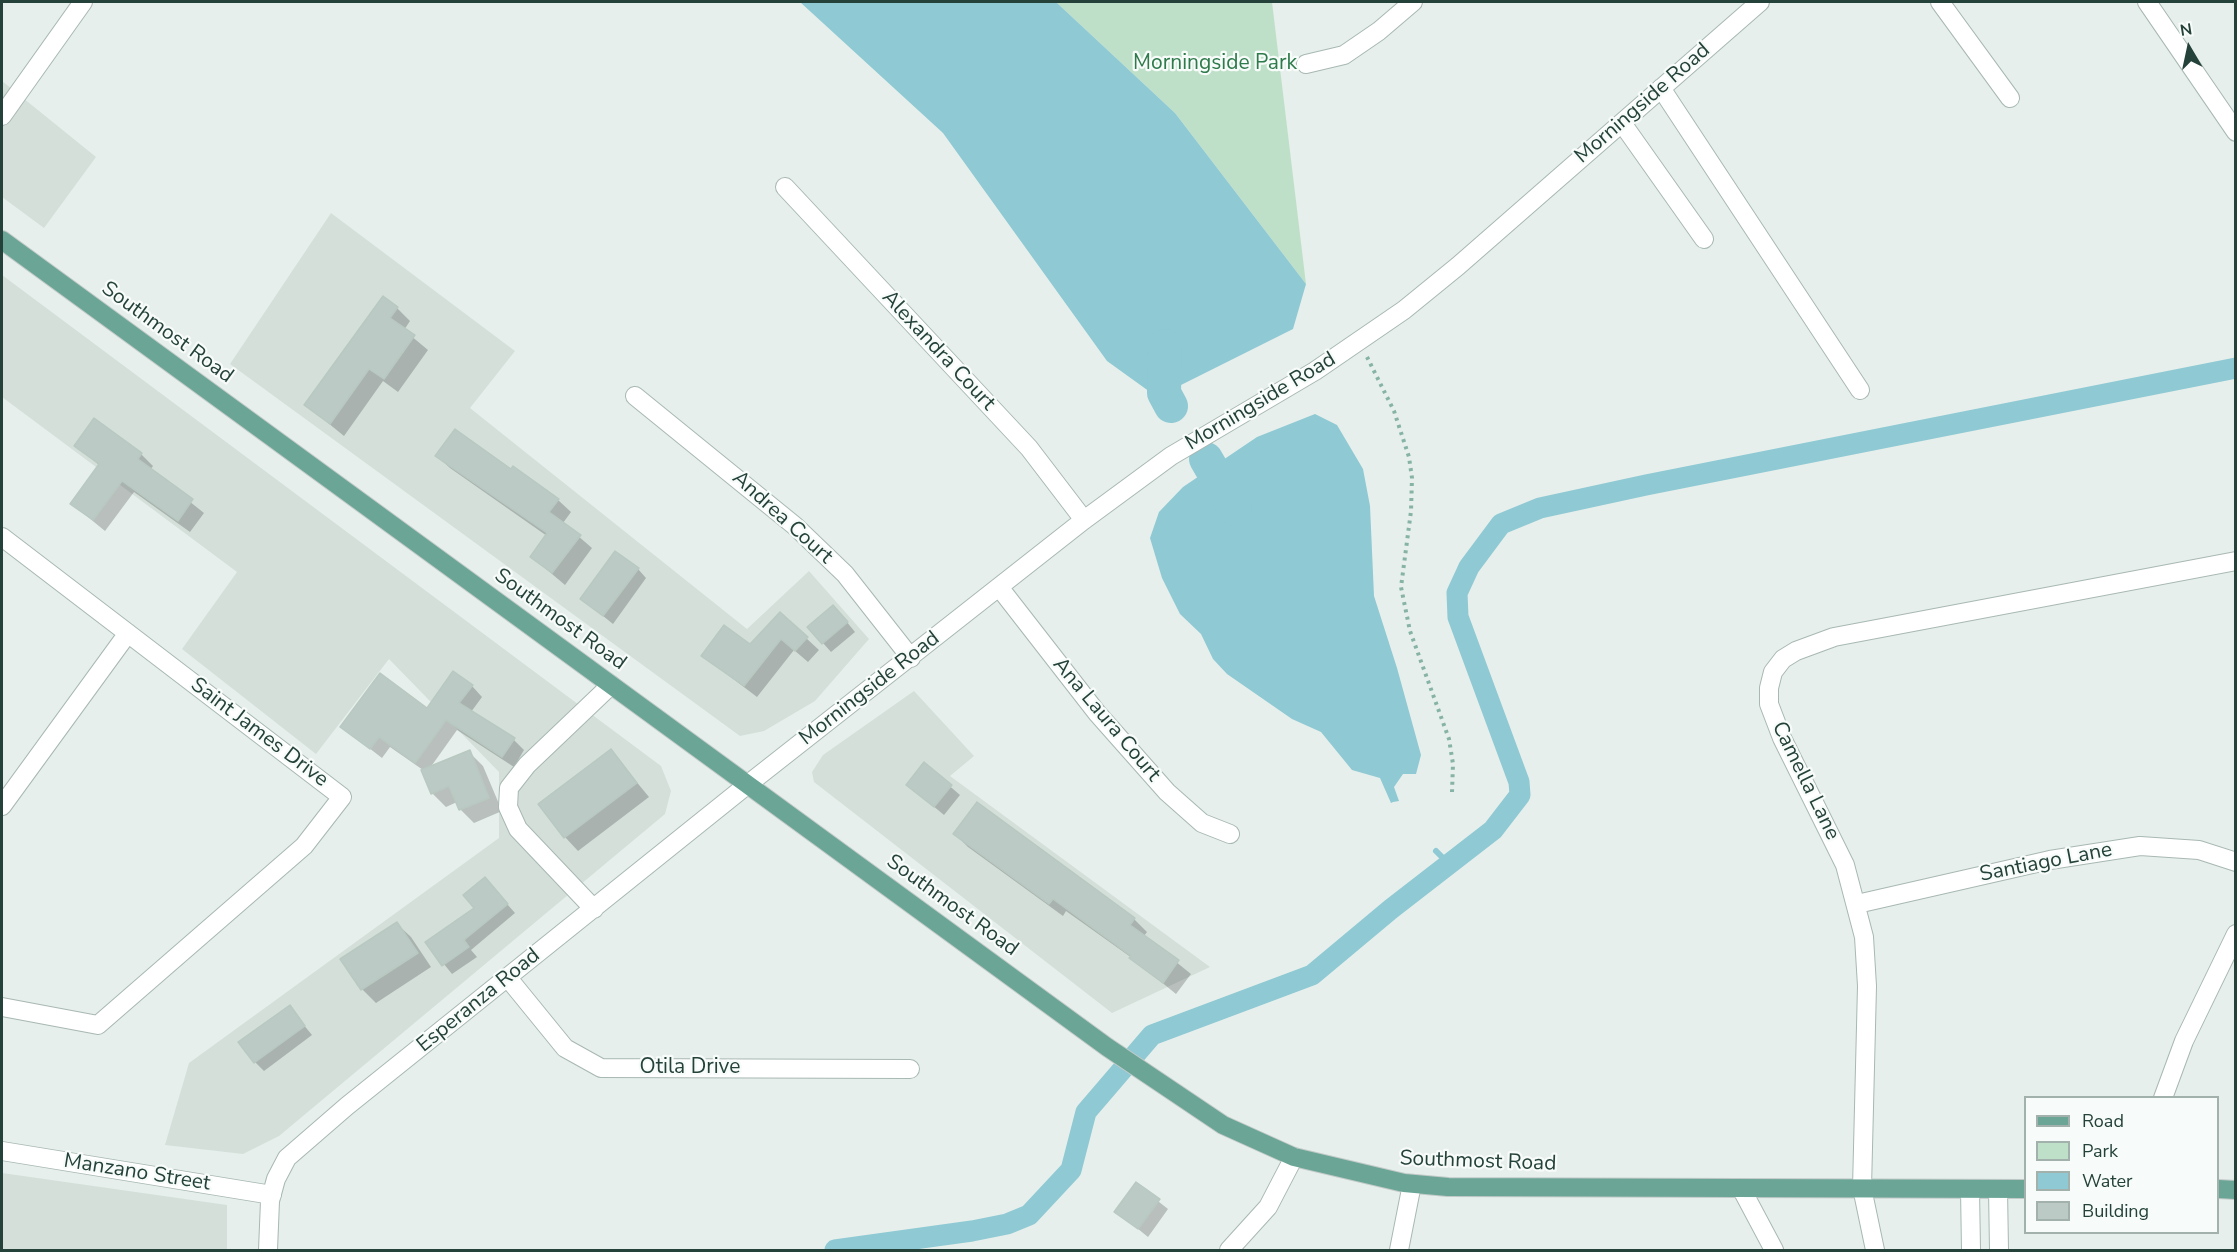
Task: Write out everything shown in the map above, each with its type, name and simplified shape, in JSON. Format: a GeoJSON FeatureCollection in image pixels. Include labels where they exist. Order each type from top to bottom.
{"type":"FeatureCollection","features":[{"type":"Feature","properties":{"kind":"main road","name":"Southmost Road"},"geometry":{"type":"LineString","coordinates":[[2,240],[1107,1047],[1223,1125],[1294,1156],[1357,1174],[1412,1184],[1492,1188],[2024,1189]]}},
{"type":"Feature","properties":{"kind":"main road"},"geometry":{"type":"LineString","coordinates":[[2219,1189],[2235,1190]]}},
{"type":"Feature","properties":{"kind":"street"},"geometry":{"type":"LineString","coordinates":[[2,116],[83,2]]}},
{"type":"Feature","properties":{"kind":"street"},"geometry":{"type":"LineString","coordinates":[[1306,64],[1344,55],[1379,31],[1413,2]]}},
{"type":"Feature","properties":{"kind":"street","name":"Morningside Road"},"geometry":{"type":"LineString","coordinates":[[747,785],[1084,520],[1171,456],[1315,371],[1359,342],[1458,266],[1760,2]]}},
{"type":"Feature","properties":{"kind":"street"},"geometry":{"type":"LineString","coordinates":[[1940,2],[2010,98]]}},
{"type":"Feature","properties":{"kind":"street"},"geometry":{"type":"LineString","coordinates":[[2147,2],[2235,132]]}},
{"type":"Feature","properties":{"kind":"street"},"geometry":{"type":"LineString","coordinates":[[1661,88],[1860,390]]}},
{"type":"Feature","properties":{"kind":"street"},"geometry":{"type":"LineString","coordinates":[[1622,123],[1704,239]]}},
{"type":"Feature","properties":{"kind":"street","name":"Alexandra Court"},"geometry":{"type":"LineString","coordinates":[[785,187],[1029,448],[1084,520]]}},
{"type":"Feature","properties":{"kind":"street","name":"Andrea Court"},"geometry":{"type":"LineString","coordinates":[[635,396],[737,477],[803,534],[845,574],[911,658]]}},
{"type":"Feature","properties":{"kind":"street","name":"Saint James Drive"},"geometry":{"type":"LineString","coordinates":[[2,537],[342,797],[304,846],[98,1025],[2,1008]]}},
{"type":"Feature","properties":{"kind":"street","name":"Camella Lane"},"geometry":{"type":"LineString","coordinates":[[1875,1251],[1862,1188],[1868,986],[1864,937],[1845,865],[1782,738],[1769,704],[1769,688],[1773,672],[1783,659],[1796,651],[1834,638],[2235,561]]}},
{"type":"Feature","properties":{"kind":"street","name":"Ana Laura Court"},"geometry":{"type":"LineString","coordinates":[[999,587],[1097,713],[1167,792],[1202,823],[1230,834]]}},
{"type":"Feature","properties":{"kind":"street"},"geometry":{"type":"LineString","coordinates":[[2,806],[128,633]]}},
{"type":"Feature","properties":{"kind":"street"},"geometry":{"type":"LineString","coordinates":[[594,909],[518,829],[508,807],[510,789],[527,765],[611,685]]}},
{"type":"Feature","properties":{"kind":"street","name":"Esperanza Road"},"geometry":{"type":"LineString","coordinates":[[268,1251],[272,1196],[276,1179],[287,1158],[747,785]]}},
{"type":"Feature","properties":{"kind":"street","name":"Santiago Lane"},"geometry":{"type":"LineString","coordinates":[[1857,904],[2050,860],[2140,846],[2199,850],[2235,861]]}},
{"type":"Feature","properties":{"kind":"street"},"geometry":{"type":"LineString","coordinates":[[2164,1096],[2184,1041],[2235,934]]}},
{"type":"Feature","properties":{"kind":"street","name":"Otila Drive"},"geometry":{"type":"LineString","coordinates":[[508,978],[565,1048],[601,1068],[910,1069]]}},
{"type":"Feature","properties":{"kind":"street","name":"Manzano Street"},"geometry":{"type":"LineString","coordinates":[[2,1151],[272,1196]]}},
{"type":"Feature","properties":{"kind":"street"},"geometry":{"type":"LineString","coordinates":[[1229,1251],[1268,1207],[1294,1156]]}},
{"type":"Feature","properties":{"kind":"street"},"geometry":{"type":"LineString","coordinates":[[1399,1251],[1412,1184]]}},
{"type":"Feature","properties":{"kind":"street"},"geometry":{"type":"LineString","coordinates":[[1741,1188],[1774,1251]]}},
{"type":"Feature","properties":{"kind":"street"},"geometry":{"type":"LineString","coordinates":[[1970,1189],[1971,1251]]}},
{"type":"Feature","properties":{"kind":"street"},"geometry":{"type":"LineString","coordinates":[[1998,1189],[1999,1251]]}},
{"type":"Feature","properties":{"kind":"path"},"geometry":{"type":"LineString","coordinates":[[1359,342],[1394,411],[1409,457],[1412,478],[1411,511],[1401,587],[1410,631],[1449,740],[1453,764],[1452,792]]}},
{"type":"Feature","properties":{"kind":"shaded area"},"geometry":{"type":"Polygon","coordinates":[[[2,81],[96,157],[44,228],[2,197],[2,81]]]}},
{"type":"Feature","properties":{"kind":"shaded area"},"geometry":{"type":"Polygon","coordinates":[[[331,213],[515,351],[470,408],[747,629],[809,571],[869,639],[815,701],[764,731],[740,736],[230,364],[331,213]]]}},
{"type":"Feature","properties":{"kind":"shaded area"},"geometry":{"type":"Polygon","coordinates":[[[2,275],[661,766],[671,791],[665,814],[279,1136],[243,1154],[165,1145],[189,1063],[499,838],[499,772],[389,659],[316,754],[182,649],[237,572],[2,397],[2,275]]]}},
{"type":"Feature","properties":{"kind":"shaded area"},"geometry":{"type":"Polygon","coordinates":[[[914,691],[974,756],[950,776],[1210,967],[1112,1013],[814,782],[812,772],[823,755],[914,691]]]}},
{"type":"Feature","properties":{"kind":"shaded area"},"geometry":{"type":"Polygon","coordinates":[[[2,1173],[227,1205],[227,1250],[2,1250],[2,1173]]]}},
{"type":"Feature","properties":{"kind":"green space","name":"Morningside Park"},"geometry":{"type":"Polygon","coordinates":[[[1056,2],[1272,2],[1306,284],[1175,113],[1056,2]]]}},
{"type":"Feature","properties":{"kind":"water"},"geometry":{"type":"Polygon","coordinates":[[[800,2],[1056,2],[1175,113],[1306,284],[1293,329],[1157,397],[1107,361],[943,133],[800,2]]]}},
{"type":"Feature","properties":{"kind":"water"},"geometry":{"type":"Polygon","coordinates":[[[1315,414],[1337,425],[1363,469],[1370,506],[1374,596],[1421,755],[1416,774],[1403,774],[1394,787],[1399,801],[1391,803],[1380,778],[1352,770],[1321,732],[1292,719],[1227,674],[1213,659],[1201,634],[1180,614],[1162,578],[1150,538],[1159,512],[1183,487],[1257,437],[1315,414]]]}},
{"type":"Feature","properties":{"kind":"building"},"geometry":{"type":"Polygon","coordinates":[[[383,296],[398,307],[390,318],[415,335],[384,379],[369,369],[330,424],[304,405],[383,296]]]}},
{"type":"Feature","properties":{"kind":"building"},"geometry":{"type":"Polygon","coordinates":[[[94,418],[142,453],[138,459],[193,499],[178,521],[122,481],[93,520],[70,504],[99,464],[74,446],[94,418]]]}},
{"type":"Feature","properties":{"kind":"building"},"geometry":{"type":"Polygon","coordinates":[[[455,429],[511,469],[513,466],[559,499],[549,512],[581,535],[552,573],[530,557],[547,533],[435,456],[455,429]]]}},
{"type":"Feature","properties":{"kind":"building"},"geometry":{"type":"Polygon","coordinates":[[[615,551],[639,568],[603,616],[580,599],[615,551]]]}},
{"type":"Feature","properties":{"kind":"building"},"geometry":{"type":"Polygon","coordinates":[[[833,605],[848,622],[822,644],[807,627],[833,605]]]}},
{"type":"Feature","properties":{"kind":"building"},"geometry":{"type":"Polygon","coordinates":[[[780,612],[808,637],[795,651],[781,639],[744,686],[701,656],[724,625],[750,644],[780,612]]]}},
{"type":"Feature","properties":{"kind":"building"},"geometry":{"type":"Polygon","coordinates":[[[453,671],[473,685],[459,703],[515,738],[502,757],[446,720],[415,763],[379,737],[370,749],[340,727],[380,673],[427,708],[453,671]]]}},
{"type":"Feature","properties":{"kind":"building"},"geometry":{"type":"Polygon","coordinates":[[[611,749],[637,783],[564,838],[538,804],[611,749]]]}},
{"type":"Feature","properties":{"kind":"building"},"geometry":{"type":"Polygon","coordinates":[[[470,750],[489,798],[459,810],[449,786],[431,794],[421,770],[470,750]]]}},
{"type":"Feature","properties":{"kind":"building"},"geometry":{"type":"Polygon","coordinates":[[[924,762],[952,785],[934,807],[906,785],[924,762]]]}},
{"type":"Feature","properties":{"kind":"building"},"geometry":{"type":"Polygon","coordinates":[[[977,802],[1135,918],[1130,925],[1179,960],[1163,983],[1129,958],[1131,956],[1053,899],[1049,904],[953,834],[977,802]]]}},
{"type":"Feature","properties":{"kind":"building"},"geometry":{"type":"Polygon","coordinates":[[[485,877],[508,904],[464,940],[469,947],[442,966],[425,942],[474,908],[463,895],[485,877]]]}},
{"type":"Feature","properties":{"kind":"building"},"geometry":{"type":"Polygon","coordinates":[[[397,922],[418,953],[361,990],[340,959],[397,922]]]}},
{"type":"Feature","properties":{"kind":"building"},"geometry":{"type":"Polygon","coordinates":[[[290,1005],[305,1026],[254,1063],[238,1042],[290,1005]]]}},
{"type":"Feature","properties":{"kind":"building"},"geometry":{"type":"Polygon","coordinates":[[[1136,1182],[1160,1199],[1138,1229],[1114,1212],[1136,1182]]]}},
{"type":"Feature","properties":{"kind":"waterway"},"geometry":{"type":"LineString","coordinates":[[1165,346],[1164,393],[1171,406]]}},
{"type":"Feature","properties":{"kind":"waterway"},"geometry":{"type":"LineString","coordinates":[[835,1250],[972,1231],[1007,1224],[1029,1215],[1071,1170],[1086,1112],[1152,1035],[1312,975],[1391,909],[1493,830],[1520,795],[1519,782],[1458,617],[1457,593],[1469,567],[1501,524],[1540,508],[1646,485],[2236,368]]}},
{"type":"Feature","properties":{"kind":"waterway"},"geometry":{"type":"LineString","coordinates":[[1206,459],[1235,509]]}},
{"type":"Feature","properties":{"kind":"waterway"},"geometry":{"type":"LineString","coordinates":[[1436,851],[1449,864]]}}]}
